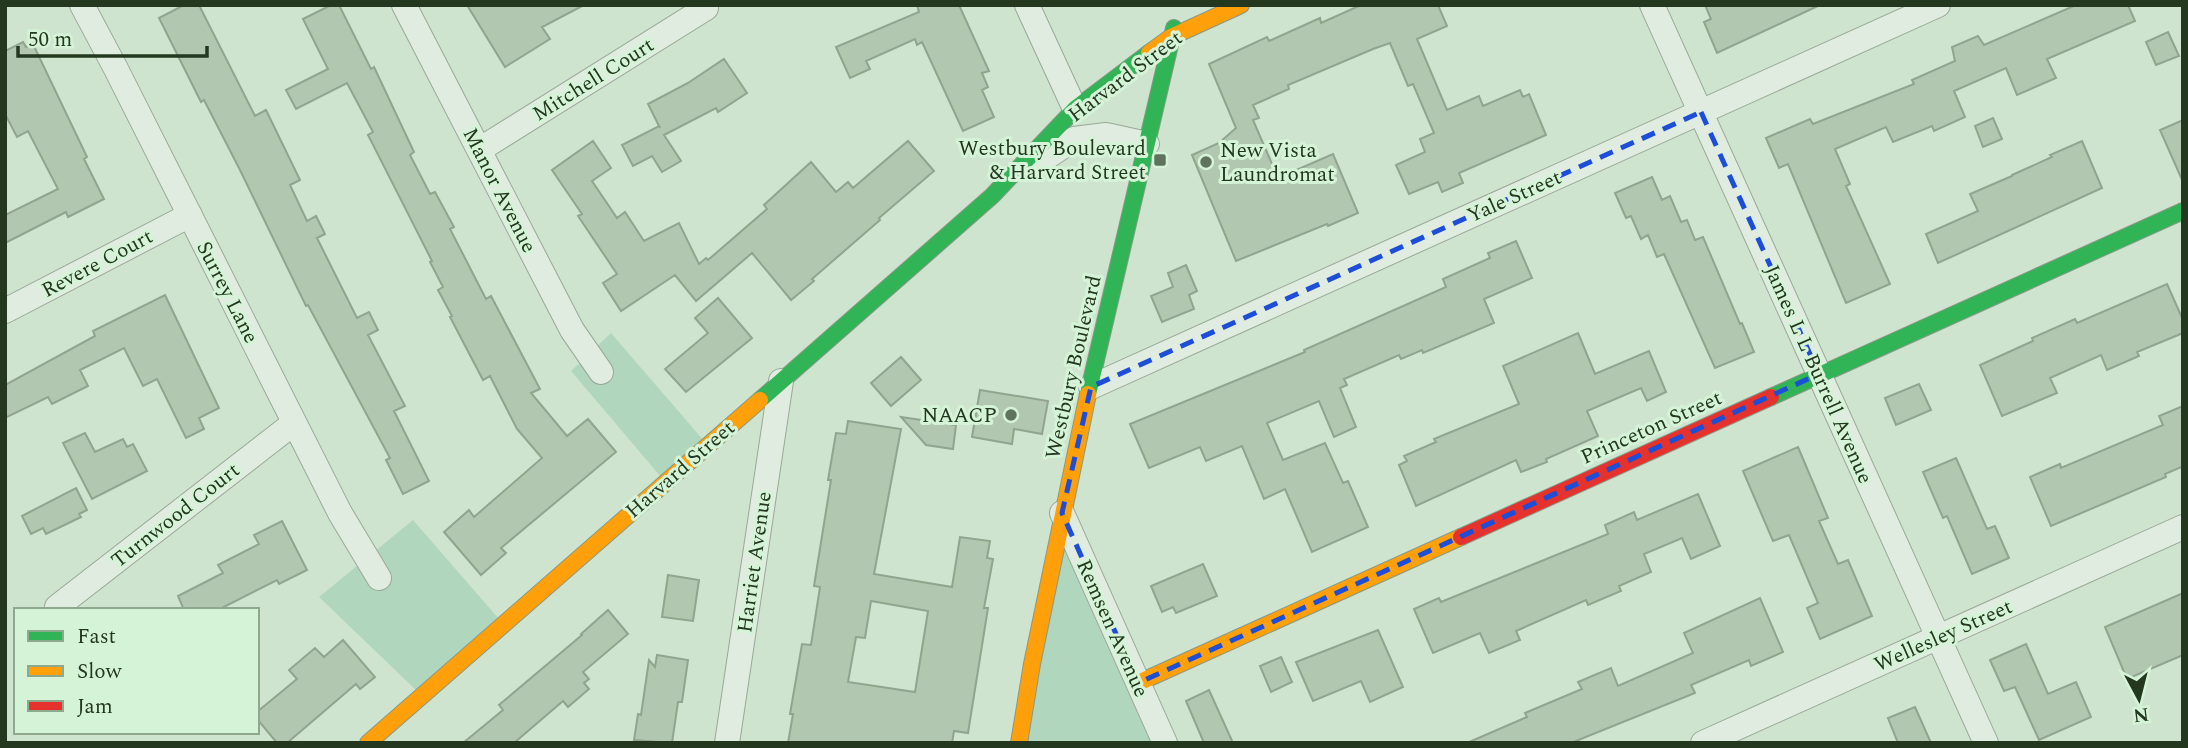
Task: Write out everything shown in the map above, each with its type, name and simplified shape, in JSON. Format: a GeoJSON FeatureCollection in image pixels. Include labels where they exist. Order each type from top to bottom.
{"type":"FeatureCollection","features":[{"type":"Feature","properties":{"kind":"street","name":"Surrey Lane"},"geometry":{"type":"LineString","coordinates":[[82,5],[116,67],[340,513],[379,578]]}},
{"type":"Feature","properties":{"kind":"street","name":"Manor Avenue"},"geometry":{"type":"LineString","coordinates":[[404,5],[572,330],[601,372]]}},
{"type":"Feature","properties":{"kind":"street"},"geometry":{"type":"LineString","coordinates":[[1027,5],[1075,109]]}},
{"type":"Feature","properties":{"kind":"street","name":"Harvard Street"},"geometry":{"type":"LineString","coordinates":[[368,743],[992,196],[1075,109],[1171,37],[1241,5]]}},
{"type":"Feature","properties":{"kind":"street","name":"James L L Burrell Avenue"},"geometry":{"type":"LineString","coordinates":[[1653,5],[1986,743]]}},
{"type":"Feature","properties":{"kind":"street","name":"Yale Street"},"geometry":{"type":"LineString","coordinates":[[1091,387],[1938,5]]}},
{"type":"Feature","properties":{"kind":"street","name":"Mitchell Court"},"geometry":{"type":"LineString","coordinates":[[479,150],[706,8]]}},
{"type":"Feature","properties":{"kind":"street","name":"Westbury Boulevard"},"geometry":{"type":"LineString","coordinates":[[1019,743],[1062,513],[1171,37],[1179,16]]}},
{"type":"Feature","properties":{"kind":"street","name":"Harvard Street"},"geometry":{"type":"LineString","coordinates":[[992,196],[1074,139],[1106,135],[1147,144]]}},
{"type":"Feature","properties":{"kind":"street","name":"Princeton Street"},"geometry":{"type":"LineString","coordinates":[[1138,683],[2183,211]]}},
{"type":"Feature","properties":{"kind":"street","name":"Revere Court"},"geometry":{"type":"LineString","coordinates":[[5,311],[190,215]]}},
{"type":"Feature","properties":{"kind":"street","name":"Harriet Avenue"},"geometry":{"type":"LineString","coordinates":[[727,743],[781,381]]}},
{"type":"Feature","properties":{"kind":"street","name":"Turnwood Court"},"geometry":{"type":"LineString","coordinates":[[57,607],[294,423]]}},
{"type":"Feature","properties":{"kind":"street","name":"Remsen Avenue"},"geometry":{"type":"LineString","coordinates":[[1062,513],[1165,743]]}},
{"type":"Feature","properties":{"kind":"street","name":"Wellesley Street"},"geometry":{"type":"LineString","coordinates":[[1703,743],[2183,527]]}},
{"type":"Feature","properties":{"kind":"highlighted area"},"geometry":{"type":"Polygon","coordinates":[[[1701,112],[1819,374],[1138,683],[1062,513],[1091,387],[1701,112]]]}},
{"type":"Feature","properties":{"kind":"green space"},"geometry":{"type":"Polygon","coordinates":[[[611,333],[705,442],[661,477],[571,371],[611,333]]]}},
{"type":"Feature","properties":{"kind":"green space"},"geometry":{"type":"Polygon","coordinates":[[[1062,513],[1165,743],[1019,743],[1062,513]]]}},
{"type":"Feature","properties":{"kind":"green space"},"geometry":{"type":"Polygon","coordinates":[[[413,520],[499,619],[417,691],[319,597],[413,520]]]}},
{"type":"Feature","properties":{"kind":"building"},"geometry":{"type":"Polygon","coordinates":[[[184,5],[199,5],[255,116],[266,110],[300,180],[290,185],[307,221],[316,216],[325,234],[317,238],[357,318],[369,312],[378,330],[368,335],[405,406],[394,411],[429,481],[403,494],[386,460],[390,458],[308,305],[306,306],[240,170],[204,100],[201,102],[159,18],[184,5]]]}},
{"type":"Feature","properties":{"kind":"building"},"geometry":{"type":"Polygon","coordinates":[[[331,5],[339,5],[371,69],[374,67],[414,152],[410,155],[430,194],[435,192],[454,227],[450,229],[486,299],[491,296],[540,389],[531,393],[567,436],[588,419],[616,452],[501,548],[506,553],[481,575],[444,532],[469,510],[474,517],[542,458],[517,429],[490,376],[483,380],[450,317],[452,316],[438,290],[443,287],[430,262],[432,261],[368,135],[373,132],[347,83],[296,109],[286,90],[328,69],[303,19],[331,5]]]}},
{"type":"Feature","properties":{"kind":"building"},"geometry":{"type":"Polygon","coordinates":[[[467,5],[584,5],[542,27],[550,39],[505,67],[467,5]]]}},
{"type":"Feature","properties":{"kind":"building"},"geometry":{"type":"Polygon","coordinates":[[[917,5],[959,5],[989,71],[982,73],[988,87],[982,90],[994,117],[963,131],[922,42],[917,45],[915,39],[866,61],[870,69],[850,78],[836,47],[919,12],[917,5]]]}},
{"type":"Feature","properties":{"kind":"building"},"geometry":{"type":"Polygon","coordinates":[[[1361,5],[1438,5],[1447,26],[1417,39],[1447,110],[1479,96],[1483,106],[1520,90],[1523,97],[1529,94],[1546,135],[1459,173],[1463,183],[1442,192],[1438,182],[1409,194],[1396,165],[1425,152],[1420,139],[1434,133],[1413,84],[1408,86],[1390,43],[1373,49],[1288,85],[1289,89],[1253,105],[1259,118],[1253,120],[1278,178],[1333,154],[1358,213],[1236,261],[1192,155],[1219,143],[1236,128],[1209,64],[1267,37],[1269,41],[1320,18],[1321,23],[1361,5]]]}},
{"type":"Feature","properties":{"kind":"building"},"geometry":{"type":"Polygon","coordinates":[[[1705,5],[1820,5],[1717,53],[1704,22],[1711,19],[1705,5]]]}},
{"type":"Feature","properties":{"kind":"building"},"geometry":{"type":"Polygon","coordinates":[[[2076,5],[2128,5],[2135,21],[2047,59],[2056,78],[2017,95],[2006,68],[1954,91],[1965,117],[1934,131],[1932,126],[1893,142],[1886,127],[1835,149],[1850,184],[1846,186],[1890,284],[1846,303],[1788,164],[1779,168],[1766,138],[1810,119],[1813,124],[1914,84],[1912,80],[1955,61],[1952,47],[1978,36],[1984,45],[2076,5]]]}},
{"type":"Feature","properties":{"kind":"building"},"geometry":{"type":"Polygon","coordinates":[[[2168,32],[2179,56],[2156,65],[2146,42],[2168,32]]]}},
{"type":"Feature","properties":{"kind":"building"},"geometry":{"type":"Polygon","coordinates":[[[23,42],[26,47],[33,44],[104,199],[68,217],[66,212],[5,243],[5,215],[58,189],[28,131],[17,137],[5,114],[5,51],[23,42]]]}},
{"type":"Feature","properties":{"kind":"building"},"geometry":{"type":"Polygon","coordinates":[[[724,59],[747,93],[718,112],[716,108],[664,135],[681,161],[662,172],[652,156],[633,166],[622,145],[659,126],[648,104],[688,83],[724,59]]]}},
{"type":"Feature","properties":{"kind":"building"},"geometry":{"type":"Polygon","coordinates":[[[1993,118],[2002,139],[1983,147],[1975,126],[1993,118]]]}},
{"type":"Feature","properties":{"kind":"building"},"geometry":{"type":"Polygon","coordinates":[[[2183,120],[2183,182],[2160,130],[2183,120]]]}},
{"type":"Feature","properties":{"kind":"building"},"geometry":{"type":"Polygon","coordinates":[[[593,141],[611,168],[592,181],[617,218],[625,212],[644,241],[679,223],[699,264],[706,258],[708,260],[767,209],[764,205],[811,162],[836,192],[848,182],[853,188],[908,141],[934,171],[791,300],[752,253],[696,301],[675,275],[621,311],[603,283],[617,274],[578,216],[582,214],[552,170],[593,141]]]}},
{"type":"Feature","properties":{"kind":"building"},"geometry":{"type":"Polygon","coordinates":[[[2082,141],[2102,188],[1938,263],[1926,234],[1978,211],[1970,194],[2082,141]]]}},
{"type":"Feature","properties":{"kind":"building"},"geometry":{"type":"Polygon","coordinates":[[[1652,177],[1662,200],[1670,196],[1681,222],[1687,220],[1695,240],[1703,237],[1754,352],[1715,368],[1664,254],[1657,257],[1648,235],[1641,239],[1631,216],[1626,218],[1615,193],[1652,177]]]}},
{"type":"Feature","properties":{"kind":"building"},"geometry":{"type":"Polygon","coordinates":[[[1516,241],[1532,278],[1484,299],[1494,323],[1423,353],[1422,350],[1401,359],[1399,355],[1344,379],[1347,385],[1340,388],[1356,427],[1334,437],[1319,401],[1267,423],[1283,460],[1325,443],[1343,483],[1348,481],[1368,527],[1312,552],[1285,489],[1264,499],[1242,446],[1206,461],[1200,447],[1149,468],[1130,424],[1305,352],[1304,350],[1446,287],[1443,279],[1490,258],[1488,253],[1516,241]]]}},
{"type":"Feature","properties":{"kind":"building"},"geometry":{"type":"Polygon","coordinates":[[[1186,265],[1197,291],[1189,295],[1194,309],[1162,322],[1151,296],[1173,287],[1168,273],[1186,265]]]}},
{"type":"Feature","properties":{"kind":"building"},"geometry":{"type":"Polygon","coordinates":[[[2167,284],[2183,320],[2183,333],[2137,352],[2139,356],[2107,370],[2101,355],[2050,378],[2057,393],[2002,416],[1980,365],[2075,319],[2077,323],[2167,284]]]}},
{"type":"Feature","properties":{"kind":"building"},"geometry":{"type":"Polygon","coordinates":[[[165,295],[219,408],[199,418],[204,429],[186,438],[157,379],[143,386],[124,348],[80,370],[88,386],[52,404],[48,397],[5,418],[5,385],[95,336],[93,331],[165,295]]]}},
{"type":"Feature","properties":{"kind":"building"},"geometry":{"type":"Polygon","coordinates":[[[718,298],[752,338],[686,392],[665,369],[708,333],[695,318],[718,298]]]}},
{"type":"Feature","properties":{"kind":"building"},"geometry":{"type":"Polygon","coordinates":[[[1578,333],[1595,374],[1649,351],[1666,392],[1647,401],[1641,388],[1587,411],[1598,436],[1521,472],[1516,460],[1416,506],[1399,465],[1407,461],[1404,456],[1436,442],[1434,439],[1519,404],[1503,366],[1578,333]]]}},
{"type":"Feature","properties":{"kind":"building"},"geometry":{"type":"Polygon","coordinates":[[[901,357],[921,380],[891,406],[871,383],[901,357]]]}},
{"type":"Feature","properties":{"kind":"building"},"geometry":{"type":"Polygon","coordinates":[[[1919,384],[1931,410],[1896,425],[1885,398],[1919,384]]]}},
{"type":"Feature","properties":{"kind":"building","name":"NAACP"},"geometry":{"type":"Polygon","coordinates":[[[980,390],[1048,401],[1042,434],[1014,429],[1012,444],[972,437],[980,390]]]}},
{"type":"Feature","properties":{"kind":"building"},"geometry":{"type":"Polygon","coordinates":[[[2183,406],[2183,471],[2181,467],[2165,474],[2166,477],[2051,526],[2030,477],[2060,464],[2061,468],[2163,425],[2159,416],[2183,406]]]}},
{"type":"Feature","properties":{"kind":"building"},"geometry":{"type":"Polygon","coordinates":[[[901,417],[956,425],[953,449],[926,445],[901,417]]]}},
{"type":"Feature","properties":{"kind":"building"},"geometry":{"type":"Polygon","coordinates":[[[848,421],[901,429],[874,574],[952,587],[960,537],[990,541],[987,558],[993,559],[984,608],[988,608],[968,733],[954,731],[952,743],[788,743],[802,644],[811,645],[820,587],[814,586],[836,433],[846,434],[848,421]],[[871,601],[865,638],[856,637],[848,682],[915,692],[928,611],[871,601]]]}},
{"type":"Feature","properties":{"kind":"building"},"geometry":{"type":"Polygon","coordinates":[[[85,433],[95,452],[123,439],[127,447],[133,444],[147,471],[92,499],[63,443],[85,433]]]}},
{"type":"Feature","properties":{"kind":"building"},"geometry":{"type":"Polygon","coordinates":[[[1798,447],[1828,518],[1819,521],[1838,564],[1848,560],[1872,616],[1820,639],[1807,608],[1818,603],[1789,535],[1773,541],[1743,471],[1798,447]]]}},
{"type":"Feature","properties":{"kind":"building"},"geometry":{"type":"Polygon","coordinates":[[[1956,458],[1987,529],[1995,526],[2009,558],[1972,574],[1947,516],[1943,518],[1923,472],[1956,458]]]}},
{"type":"Feature","properties":{"kind":"building"},"geometry":{"type":"Polygon","coordinates":[[[76,488],[87,510],[79,514],[81,517],[46,534],[43,528],[31,534],[22,516],[76,488]]]}},
{"type":"Feature","properties":{"kind":"building"},"geometry":{"type":"Polygon","coordinates":[[[1698,494],[1720,546],[1691,559],[1682,538],[1644,554],[1651,572],[1619,586],[1621,591],[1588,605],[1586,600],[1516,631],[1520,640],[1489,653],[1480,633],[1433,653],[1414,609],[1439,598],[1441,602],[1608,534],[1605,525],[1634,512],[1637,520],[1698,494]]]}},
{"type":"Feature","properties":{"kind":"building"},"geometry":{"type":"Polygon","coordinates":[[[282,521],[307,570],[279,584],[277,580],[222,608],[183,608],[178,596],[223,573],[218,565],[259,544],[254,535],[282,521]]]}},
{"type":"Feature","properties":{"kind":"building"},"geometry":{"type":"Polygon","coordinates":[[[1203,564],[1217,596],[1176,613],[1173,607],[1162,612],[1151,586],[1203,564]]]}},
{"type":"Feature","properties":{"kind":"building"},"geometry":{"type":"Polygon","coordinates":[[[668,575],[699,580],[693,621],[662,617],[668,575]]]}},
{"type":"Feature","properties":{"kind":"building"},"geometry":{"type":"Polygon","coordinates":[[[2183,593],[2183,655],[2127,679],[2105,627],[2183,593]]]}},
{"type":"Feature","properties":{"kind":"building"},"geometry":{"type":"Polygon","coordinates":[[[1760,598],[1783,652],[1751,666],[1749,660],[1691,685],[1695,693],[1571,743],[1467,743],[1527,717],[1525,713],[1582,689],[1578,682],[1611,668],[1618,686],[1693,653],[1684,633],[1760,598]]]}},
{"type":"Feature","properties":{"kind":"building"},"geometry":{"type":"Polygon","coordinates":[[[608,610],[628,634],[583,672],[589,679],[584,683],[589,689],[568,707],[563,701],[514,743],[463,743],[503,710],[499,705],[608,610]]]}},
{"type":"Feature","properties":{"kind":"building"},"geometry":{"type":"Polygon","coordinates":[[[1378,630],[1403,687],[1370,702],[1361,681],[1313,701],[1296,662],[1378,630]]]}},
{"type":"Feature","properties":{"kind":"building"},"geometry":{"type":"Polygon","coordinates":[[[343,640],[375,677],[360,689],[356,684],[287,743],[277,743],[259,721],[259,710],[297,679],[289,670],[315,648],[324,657],[343,640]]]}},
{"type":"Feature","properties":{"kind":"building"},"geometry":{"type":"Polygon","coordinates":[[[2026,644],[2048,694],[2076,682],[2091,717],[2039,740],[2015,687],[2004,691],[1990,660],[2026,644]]]}},
{"type":"Feature","properties":{"kind":"building"},"geometry":{"type":"Polygon","coordinates":[[[657,655],[688,660],[672,743],[634,740],[638,714],[641,715],[649,660],[655,667],[657,655]]]}},
{"type":"Feature","properties":{"kind":"building"},"geometry":{"type":"Polygon","coordinates":[[[1281,657],[1292,682],[1271,692],[1260,666],[1281,657]]]}},
{"type":"Feature","properties":{"kind":"building"},"geometry":{"type":"Polygon","coordinates":[[[1209,690],[1233,743],[1204,743],[1186,701],[1209,690]]]}},
{"type":"Feature","properties":{"kind":"building"},"geometry":{"type":"Polygon","coordinates":[[[1915,707],[1931,743],[1898,743],[1888,718],[1915,707]]]}},
{"type":"Feature","properties":{"kind":"traffic: fast"},"geometry":{"type":"LineString","coordinates":[[1088,394],[1174,28]]}},
{"type":"Feature","properties":{"kind":"traffic: fast"},"geometry":{"type":"LineString","coordinates":[[760,400],[992,196],[1075,109],[1149,53]]}},
{"type":"Feature","properties":{"kind":"traffic: fast"},"geometry":{"type":"LineString","coordinates":[[1771,397],[2183,211]]}},
{"type":"Feature","properties":{"kind":"traffic: slow"},"geometry":{"type":"LineString","coordinates":[[1149,53],[1171,37],[1241,5]]}},
{"type":"Feature","properties":{"kind":"traffic: slow"},"geometry":{"type":"LineString","coordinates":[[1019,743],[1032,664],[1088,394]]}},
{"type":"Feature","properties":{"kind":"traffic: slow"},"geometry":{"type":"LineString","coordinates":[[368,743],[760,400]]}},
{"type":"Feature","properties":{"kind":"traffic: slow"},"geometry":{"type":"LineString","coordinates":[[1138,683],[1461,537]]}},
{"type":"Feature","properties":{"kind":"traffic: jam"},"geometry":{"type":"LineString","coordinates":[[1461,537],[1771,397]]}},
{"type":"Feature","properties":{"kind":"place","name":"Westbury Boulevard & Harvard Street"},"geometry":{"type":"Point","coordinates":[1160,160]}},
{"type":"Feature","properties":{"kind":"place","name":"New Vista Laundromat"},"geometry":{"type":"Point","coordinates":[1206,162]}},
{"type":"Feature","properties":{"kind":"place","name":"NAACP"},"geometry":{"type":"Point","coordinates":[1011,415]}}]}
